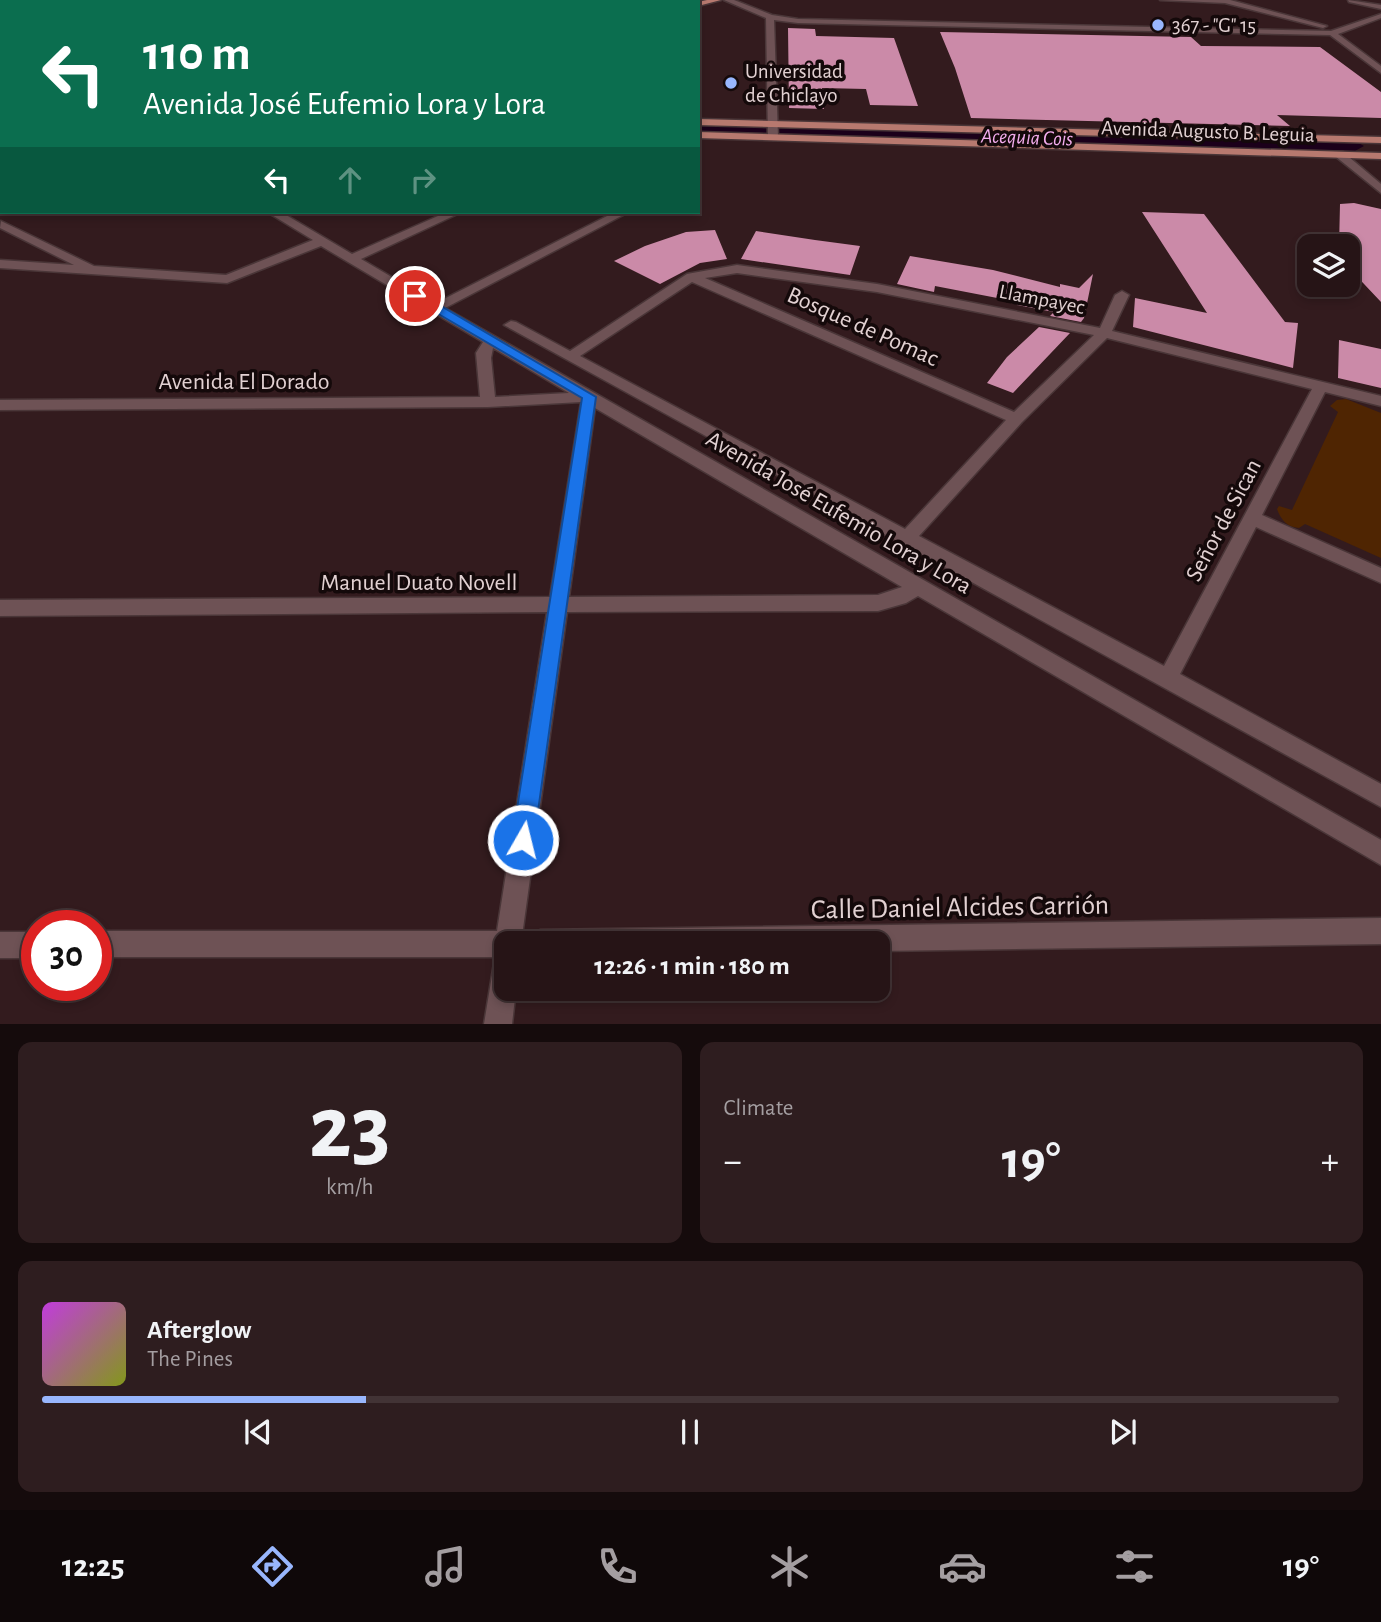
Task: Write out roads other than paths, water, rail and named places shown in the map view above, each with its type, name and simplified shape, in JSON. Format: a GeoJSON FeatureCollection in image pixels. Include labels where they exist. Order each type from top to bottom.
{"type":"FeatureCollection","features":[{"type":"Feature","properties":{"kind":"main road","name":"Avenida Augusto B. Leguia"},"geometry":{"type":"LineString","coordinates":[[700,122],[1381,140]]}},
{"type":"Feature","properties":{"kind":"main road","name":"Avenida Augusto B. Leguia"},"geometry":{"type":"LineString","coordinates":[[700,135],[1339,154],[1378,158]]}},
{"type":"Feature","properties":{"kind":"main road"},"geometry":{"type":"LineString","coordinates":[[1355,139],[1378,158]]}},
{"type":"Feature","properties":{"kind":"street"},"geometry":{"type":"LineString","coordinates":[[728,0],[770,18],[809,21],[1336,31],[1381,16]]}},
{"type":"Feature","properties":{"kind":"street"},"geometry":{"type":"LineString","coordinates":[[1164,0],[1224,1],[1336,31],[1381,70]]}},
{"type":"Feature","properties":{"kind":"street"},"geometry":{"type":"LineString","coordinates":[[1352,0],[1381,7]]}},
{"type":"Feature","properties":{"kind":"street"},"geometry":{"type":"LineString","coordinates":[[770,18],[773,137]]}},
{"type":"Feature","properties":{"kind":"street"},"geometry":{"type":"LineString","coordinates":[[1339,154],[1381,190]]}},
{"type":"Feature","properties":{"kind":"street","name":"Avenida José Eufemio Lora y Lora"},"geometry":{"type":"LineString","coordinates":[[277,214],[492,342],[1381,853]]}},
{"type":"Feature","properties":{"kind":"street"},"geometry":{"type":"LineString","coordinates":[[352,258],[451,214]]}},
{"type":"Feature","properties":{"kind":"street"},"geometry":{"type":"LineString","coordinates":[[436,309],[619,214]]}},
{"type":"Feature","properties":{"kind":"street"},"geometry":{"type":"LineString","coordinates":[[4,222],[99,272]]}},
{"type":"Feature","properties":{"kind":"street"},"geometry":{"type":"LineString","coordinates":[[0,264],[227,279],[322,241]]}},
{"type":"Feature","properties":{"kind":"street","name":"Llampayec"},"geometry":{"type":"LineString","coordinates":[[691,277],[713,271],[764,271],[877,288],[1104,333],[1381,401]]}},
{"type":"Feature","properties":{"kind":"street"},"geometry":{"type":"LineString","coordinates":[[571,356],[691,277]]}},
{"type":"Feature","properties":{"kind":"street","name":"Bosque de Pomac"},"geometry":{"type":"LineString","coordinates":[[691,277],[1016,419]]}},
{"type":"Feature","properties":{"kind":"street"},"geometry":{"type":"LineString","coordinates":[[908,537],[1016,419],[1104,333],[1122,295]]}},
{"type":"Feature","properties":{"kind":"street"},"geometry":{"type":"LineString","coordinates":[[511,325],[908,537],[1381,796]]}},
{"type":"Feature","properties":{"kind":"street"},"geometry":{"type":"LineString","coordinates":[[488,402],[482,356],[484,348],[492,342]]}},
{"type":"Feature","properties":{"kind":"street","name":"Señor de Sican"},"geometry":{"type":"LineString","coordinates":[[1168,678],[1321,385]]}},
{"type":"Feature","properties":{"kind":"street"},"geometry":{"type":"LineString","coordinates":[[509,931],[589,397]]}},
{"type":"Feature","properties":{"kind":"street","name":"Avenida El Dorado"},"geometry":{"type":"LineString","coordinates":[[0,405],[488,402],[589,397]]}},
{"type":"Feature","properties":{"kind":"street"},"geometry":{"type":"LineString","coordinates":[[1252,518],[1381,576]]}},
{"type":"Feature","properties":{"kind":"street","name":"Manuel Duato Novell"},"geometry":{"type":"LineString","coordinates":[[0,608],[878,603],[899,598],[918,587]]}},
{"type":"Feature","properties":{"kind":"street","name":"Calle Daniel Alcides Carrión"},"geometry":{"type":"LineString","coordinates":[[890,938],[1381,932]]}},
{"type":"Feature","properties":{"kind":"street"},"geometry":{"type":"LineString","coordinates":[[0,945],[21,944]]}},
{"type":"Feature","properties":{"kind":"street"},"geometry":{"type":"LineString","coordinates":[[112,944],[494,944]]}},
{"type":"Feature","properties":{"kind":"street"},"geometry":{"type":"LineString","coordinates":[[498,1024],[501,1001]]}},
{"type":"Feature","properties":{"kind":"waterway","name":"Acequia Cois"},"geometry":{"type":"LineString","coordinates":[[700,127],[1355,146]]}},
{"type":"Feature","properties":{"kind":"place","name":"367 - \"G\" 15"},"geometry":{"type":"Point","coordinates":[1158,25]}},
{"type":"Feature","properties":{"kind":"place","name":"Universidad de Chiclayo"},"geometry":{"type":"Point","coordinates":[731,83]}}]}
